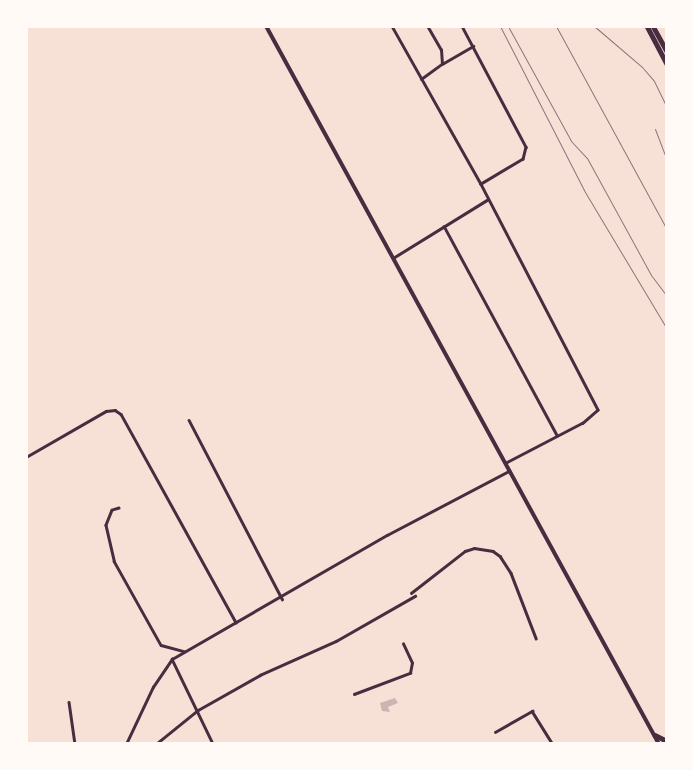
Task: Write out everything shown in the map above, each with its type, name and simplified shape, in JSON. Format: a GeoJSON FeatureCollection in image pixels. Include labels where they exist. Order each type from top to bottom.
{"type":"FeatureCollection","features":[{"type":"Feature","properties":{"kind":"main road"},"geometry":{"type":"LineString","coordinates":[[266,26],[659,744]]}},
{"type":"Feature","properties":{"kind":"main road"},"geometry":{"type":"LineString","coordinates":[[646,26],[667,64]]}},
{"type":"Feature","properties":{"kind":"main road"},"geometry":{"type":"LineString","coordinates":[[653,26],[667,51]]}},
{"type":"Feature","properties":{"kind":"main road"},"geometry":{"type":"LineString","coordinates":[[655,735],[667,741]]}},
{"type":"Feature","properties":{"kind":"street"},"geometry":{"type":"LineString","coordinates":[[392,26],[420,79],[481,184],[598,408],[594,416],[557,434],[506,463]]}},
{"type":"Feature","properties":{"kind":"street"},"geometry":{"type":"LineString","coordinates":[[427,26],[441,50],[442,64]]}},
{"type":"Feature","properties":{"kind":"street"},"geometry":{"type":"LineString","coordinates":[[462,26],[526,147],[523,158],[481,184]]}},
{"type":"Feature","properties":{"kind":"street"},"geometry":{"type":"LineString","coordinates":[[420,79],[473,46]]}},
{"type":"Feature","properties":{"kind":"street"},"geometry":{"type":"LineString","coordinates":[[393,258],[488,199]]}},
{"type":"Feature","properties":{"kind":"street"},"geometry":{"type":"LineString","coordinates":[[444,226],[557,434]]}},
{"type":"Feature","properties":{"kind":"street"},"geometry":{"type":"LineString","coordinates":[[26,457],[106,411],[116,410],[121,414],[236,622]]}},
{"type":"Feature","properties":{"kind":"street"},"geometry":{"type":"LineString","coordinates":[[189,420],[282,599]]}},
{"type":"Feature","properties":{"kind":"street"},"geometry":{"type":"LineString","coordinates":[[126,744],[153,687],[172,659],[236,622],[282,599],[387,535],[510,470]]}},
{"type":"Feature","properties":{"kind":"street"},"geometry":{"type":"LineString","coordinates":[[118,508],[112,510],[106,525],[114,561],[162,645],[186,652]]}},
{"type":"Feature","properties":{"kind":"street"},"geometry":{"type":"LineString","coordinates":[[411,594],[464,551],[474,548],[493,551],[500,556],[511,573],[536,638]]}},
{"type":"Feature","properties":{"kind":"street"},"geometry":{"type":"LineString","coordinates":[[156,744],[198,710],[260,675],[336,641],[415,596]]}},
{"type":"Feature","properties":{"kind":"street"},"geometry":{"type":"LineString","coordinates":[[354,694],[412,670],[412,663],[403,644]]}},
{"type":"Feature","properties":{"kind":"street"},"geometry":{"type":"LineString","coordinates":[[172,659],[213,744]]}},
{"type":"Feature","properties":{"kind":"street"},"geometry":{"type":"LineString","coordinates":[[69,702],[75,744]]}},
{"type":"Feature","properties":{"kind":"street"},"geometry":{"type":"LineString","coordinates":[[495,732],[532,711],[553,744]]}},
{"type":"Feature","properties":{"kind":"building"},"geometry":{"type":"Polygon","coordinates":[[[395,698],[398,703],[388,707],[390,712],[382,711],[380,703],[395,698]]]}},
{"type":"Feature","properties":{"kind":"railway"},"geometry":{"type":"LineString","coordinates":[[500,26],[585,192],[667,329]]}},
{"type":"Feature","properties":{"kind":"railway"},"geometry":{"type":"LineString","coordinates":[[556,26],[667,230]]}},
{"type":"Feature","properties":{"kind":"railway"},"geometry":{"type":"LineString","coordinates":[[594,26],[642,67],[654,81],[667,108]]}},
{"type":"Feature","properties":{"kind":"railway"},"geometry":{"type":"LineString","coordinates":[[509,28],[571,141],[587,158],[651,275],[667,296]]}},
{"type":"Feature","properties":{"kind":"railway"},"geometry":{"type":"LineString","coordinates":[[655,129],[667,160]]}}]}
